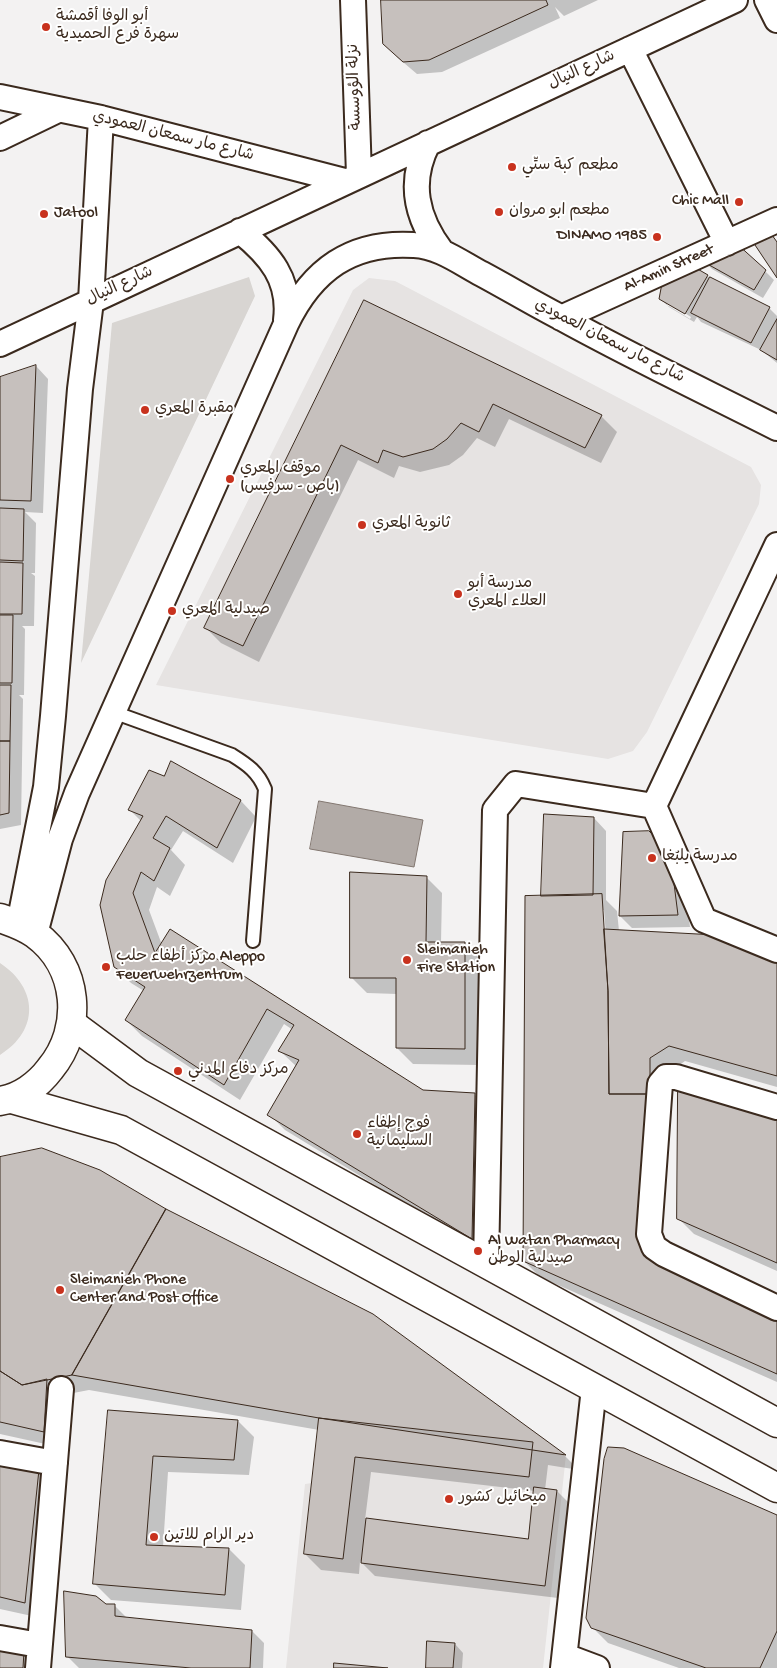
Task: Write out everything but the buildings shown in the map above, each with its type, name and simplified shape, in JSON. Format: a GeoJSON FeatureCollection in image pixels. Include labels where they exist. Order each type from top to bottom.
{"type":"FeatureCollection","features":[{"type":"Feature","properties":{"kind":"main road"},"geometry":{"type":"LineString","coordinates":[[6,1100],[40,1082],[62,1056],[72,1024],[73,1003],[67,977],[50,948],[18,925]]}},
{"type":"Feature","properties":{"kind":"main road"},"geometry":{"type":"LineString","coordinates":[[72,1024],[138,1073],[777,1423]]}},
{"type":"Feature","properties":{"kind":"main road"},"geometry":{"type":"LineString","coordinates":[[6,1100],[121,1130],[777,1488]]}},
{"type":"Feature","properties":{"kind":"street","name":"نزلة الؤوسسة"},"geometry":{"type":"LineString","coordinates":[[352,178],[353,0]]}},
{"type":"Feature","properties":{"kind":"street","name":"شارع النيال"},"geometry":{"type":"LineString","coordinates":[[0,344],[735,0]]}},
{"type":"Feature","properties":{"kind":"street"},"geometry":{"type":"LineString","coordinates":[[767,0],[777,20]]}},
{"type":"Feature","properties":{"kind":"street"},"geometry":{"type":"LineString","coordinates":[[630,49],[727,243]]}},
{"type":"Feature","properties":{"kind":"street","name":"شارع مار سمعان العمودي"},"geometry":{"type":"LineString","coordinates":[[0,97],[102,118],[352,178]]}},
{"type":"Feature","properties":{"kind":"street"},"geometry":{"type":"LineString","coordinates":[[0,138],[58,110]]}},
{"type":"Feature","properties":{"kind":"street"},"geometry":{"type":"LineString","coordinates":[[18,925],[46,787],[80,389],[91,301],[102,118]]}},
{"type":"Feature","properties":{"kind":"street"},"geometry":{"type":"LineString","coordinates":[[428,143],[420,160],[416,179],[417,199],[428,231],[442,252]]}},
{"type":"Feature","properties":{"kind":"street","name":"Al-Amin Street"},"geometry":{"type":"LineString","coordinates":[[561,318],[777,220]]}},
{"type":"Feature","properties":{"kind":"street"},"geometry":{"type":"LineString","coordinates":[[240,231],[270,258],[280,273],[288,307],[286,324]]}},
{"type":"Feature","properties":{"kind":"street"},"geometry":{"type":"LineString","coordinates":[[18,925],[60,839],[77,793],[298,300],[315,278],[345,257],[362,250],[388,244],[416,245],[442,252]]}},
{"type":"Feature","properties":{"kind":"street","name":"شارع مار سمعان العمودي"},"geometry":{"type":"LineString","coordinates":[[442,252],[561,318],[777,428]]}},
{"type":"Feature","properties":{"kind":"street"},"geometry":{"type":"LineString","coordinates":[[654,806],[771,572],[777,545]]}},
{"type":"Feature","properties":{"kind":"street"},"geometry":{"type":"LineString","coordinates":[[486,1264],[495,810],[516,784],[654,806]]}},
{"type":"Feature","properties":{"kind":"street"},"geometry":{"type":"LineString","coordinates":[[654,806],[704,920],[777,950]]}},
{"type":"Feature","properties":{"kind":"street"},"geometry":{"type":"LineString","coordinates":[[777,1107],[676,1077],[666,1077],[660,1084],[649,1234],[654,1247],[664,1254],[777,1308]]}},
{"type":"Feature","properties":{"kind":"street"},"geometry":{"type":"LineString","coordinates":[[594,1388],[564,1662],[597,1668]]}},
{"type":"Feature","properties":{"kind":"street"},"geometry":{"type":"LineString","coordinates":[[0,1638],[39,1657],[61,1389]]}},
{"type":"Feature","properties":{"kind":"street"},"geometry":{"type":"LineString","coordinates":[[0,1453],[54,1463]]}},
{"type":"Feature","properties":{"kind":"lane"},"geometry":{"type":"LineString","coordinates":[[113,712],[232,755],[249,765],[260,776],[265,789],[253,941]]}},
{"type":"Feature","properties":{"kind":"shaded area"},"geometry":{"type":"Polygon","coordinates":[[[249,277],[255,296],[81,663],[112,323],[249,277]]]}},
{"type":"Feature","properties":{"kind":"shaded area","name":"مدرسة أبو العلاء المعري"},"geometry":{"type":"Polygon","coordinates":[[[369,278],[395,281],[751,467],[761,485],[759,504],[647,732],[633,751],[608,759],[156,685],[353,290],[369,278]]]}},
{"type":"Feature","properties":{"kind":"shaded area"},"geometry":{"type":"Polygon","coordinates":[[[319,801],[423,820],[414,867],[310,849],[319,801]]]}},
{"type":"Feature","properties":{"kind":"shaded area"},"geometry":{"type":"Polygon","coordinates":[[[0,963],[13,973],[22,984],[29,1009],[28,1021],[22,1034],[13,1045],[0,1055],[0,963]]]}},
{"type":"Feature","properties":{"kind":"shaded area"},"geometry":{"type":"Polygon","coordinates":[[[319,1418],[533,1442],[566,1455],[543,1668],[286,1668],[305,1484],[312,1483],[319,1418]]]}},
{"type":"Feature","properties":{"kind":"place","name":"أبو الوفا أقمشة سهرة فرع الحميدية"},"geometry":{"type":"Point","coordinates":[46,27]}},
{"type":"Feature","properties":{"kind":"place","name":"مطعم كبة ستّي"},"geometry":{"type":"Point","coordinates":[512,167]}},
{"type":"Feature","properties":{"kind":"place","name":"Chic Mall"},"geometry":{"type":"Point","coordinates":[739,202]}},
{"type":"Feature","properties":{"kind":"place","name":"مطعم ابو مروان"},"geometry":{"type":"Point","coordinates":[499,212]}},
{"type":"Feature","properties":{"kind":"place","name":"Jatool"},"geometry":{"type":"Point","coordinates":[44,214]}},
{"type":"Feature","properties":{"kind":"place","name":"DINAMO 1985"},"geometry":{"type":"Point","coordinates":[657,237]}},
{"type":"Feature","properties":{"kind":"place","name":"مقبرة المعري"},"geometry":{"type":"Point","coordinates":[145,410]}},
{"type":"Feature","properties":{"kind":"place","name":"موقف المعري (باص - سرفيس)"},"geometry":{"type":"Point","coordinates":[230,479]}},
{"type":"Feature","properties":{"kind":"place","name":"ثانوية المعري"},"geometry":{"type":"Point","coordinates":[362,525]}},
{"type":"Feature","properties":{"kind":"place","name":"مدرسة أبو العلاء المعري"},"geometry":{"type":"Point","coordinates":[458,594]}},
{"type":"Feature","properties":{"kind":"place","name":"صيدلية المعري"},"geometry":{"type":"Point","coordinates":[172,611]}},
{"type":"Feature","properties":{"kind":"place","name":"مدرسة يلبُغا"},"geometry":{"type":"Point","coordinates":[652,858]}},
{"type":"Feature","properties":{"kind":"place","name":"Sleimanieh Fire Station"},"geometry":{"type":"Point","coordinates":[407,960]}},
{"type":"Feature","properties":{"kind":"place","name":"مركز أطفاء حلب Aleppo Feuerwehrzentrum"},"geometry":{"type":"Point","coordinates":[106,967]}},
{"type":"Feature","properties":{"kind":"place","name":"مركز دفاع المدني"},"geometry":{"type":"Point","coordinates":[178,1071]}},
{"type":"Feature","properties":{"kind":"place","name":"فوج إطفاء السليمانية"},"geometry":{"type":"Point","coordinates":[357,1134]}},
{"type":"Feature","properties":{"kind":"place","name":"Al Watan Pharmacy صيدلية الوطن"},"geometry":{"type":"Point","coordinates":[478,1251]}},
{"type":"Feature","properties":{"kind":"place","name":"Sleimanieh Phone Center and Post Office"},"geometry":{"type":"Point","coordinates":[60,1290]}},
{"type":"Feature","properties":{"kind":"place","name":"ميخائيل كشور"},"geometry":{"type":"Point","coordinates":[449,1499]}},
{"type":"Feature","properties":{"kind":"place","name":"دير الرام للاتين"},"geometry":{"type":"Point","coordinates":[154,1537]}}]}
